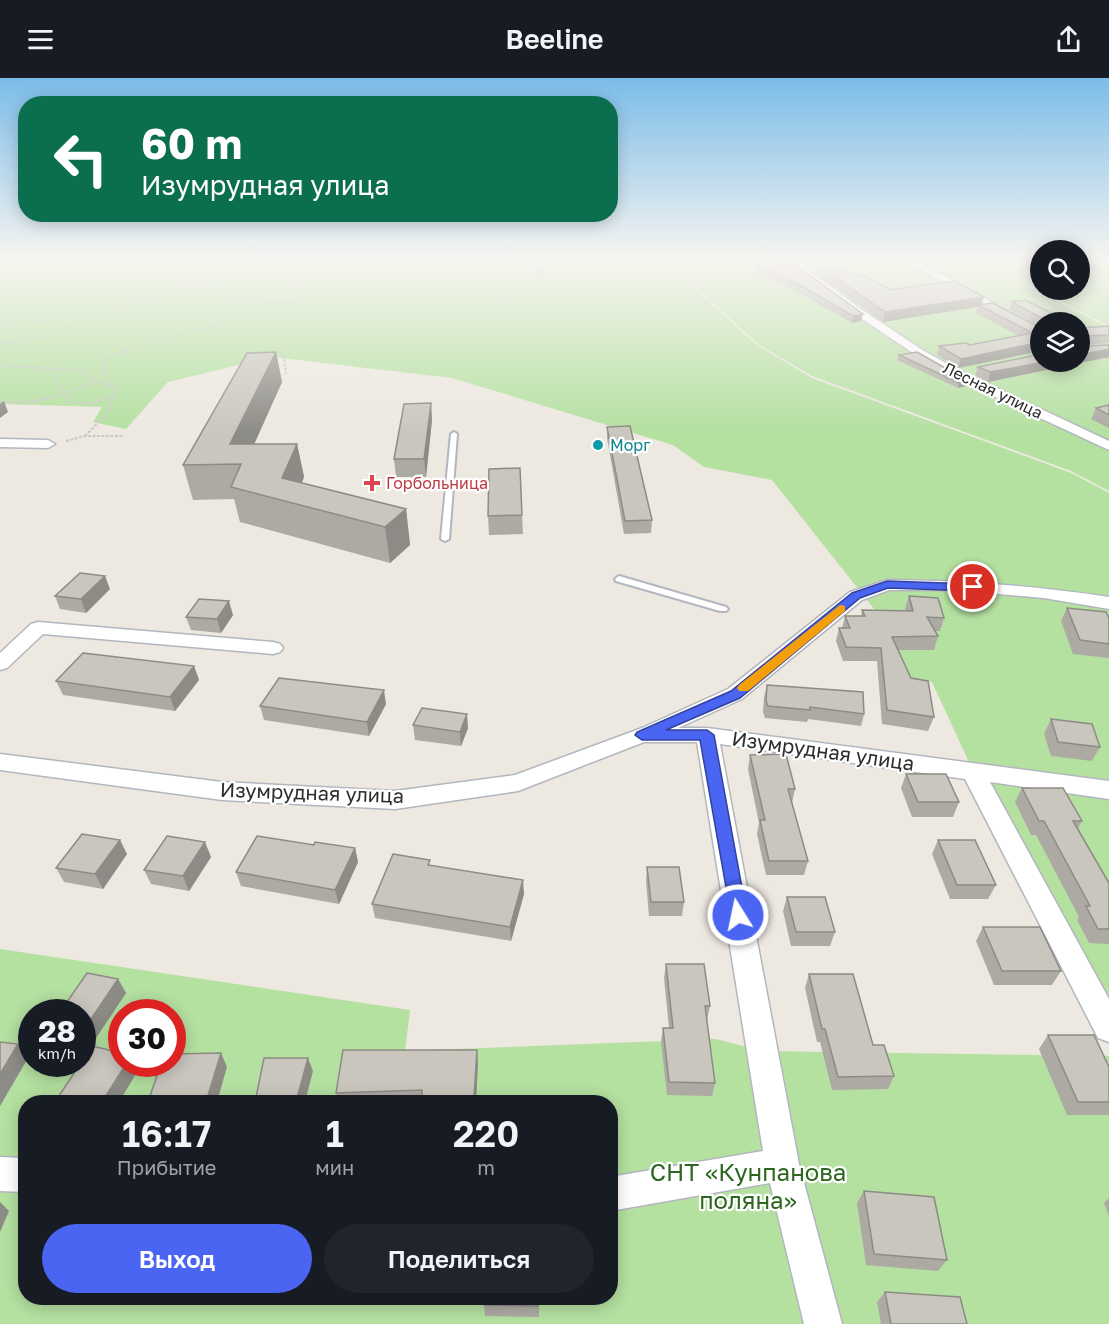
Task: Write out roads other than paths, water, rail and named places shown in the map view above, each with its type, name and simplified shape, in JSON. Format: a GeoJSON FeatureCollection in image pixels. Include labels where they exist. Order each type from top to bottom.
{"type":"FeatureCollection","features":[{"type":"Feature","properties":{"kind":"street","name":"Лесная улица"},"geometry":{"type":"LineString","coordinates":[[866,318],[920,354],[957,374],[1109,446]]}},
{"type":"Feature","properties":{"kind":"street"},"geometry":{"type":"LineString","coordinates":[[1011,318],[1030,329]]}},
{"type":"Feature","properties":{"kind":"street"},"geometry":{"type":"LineString","coordinates":[[957,374],[978,369]]}},
{"type":"Feature","properties":{"kind":"street"},"geometry":{"type":"LineString","coordinates":[[1092,437],[1109,433]]}},
{"type":"Feature","properties":{"kind":"street"},"geometry":{"type":"LineString","coordinates":[[0,443],[48,444]]}},
{"type":"Feature","properties":{"kind":"street"},"geometry":{"type":"LineString","coordinates":[[642,735],[735,694],[798,639],[856,596],[887,585],[950,585],[1032,592],[1109,603]]}},
{"type":"Feature","properties":{"kind":"street"},"geometry":{"type":"LineString","coordinates":[[0,664],[38,628],[273,648]]}},
{"type":"Feature","properties":{"kind":"street","name":"Изумрудная улица"},"geometry":{"type":"LineString","coordinates":[[0,762],[222,791],[395,800],[518,783],[642,735],[707,735],[1109,790]]}},
{"type":"Feature","properties":{"kind":"street"},"geometry":{"type":"LineString","coordinates":[[707,735],[782,1164],[822,1324]]}},
{"type":"Feature","properties":{"kind":"street"},"geometry":{"type":"LineString","coordinates":[[974,772],[1109,1028]]}},
{"type":"Feature","properties":{"kind":"street"},"geometry":{"type":"LineString","coordinates":[[618,1193],[782,1164]]}},
{"type":"Feature","properties":{"kind":"street"},"geometry":{"type":"LineString","coordinates":[[0,1174],[18,1175]]}},
{"type":"Feature","properties":{"kind":"lane"},"geometry":{"type":"LineString","coordinates":[[445,539],[454,434]]}},
{"type":"Feature","properties":{"kind":"lane"},"geometry":{"type":"LineString","coordinates":[[619,579],[723,609]]}},
{"type":"Feature","properties":{"kind":"place","name":"Морг"},"geometry":{"type":"Point","coordinates":[598,445]}},
{"type":"Feature","properties":{"kind":"place","name":"Горбольница"},"geometry":{"type":"Point","coordinates":[372,483]}},
{"type":"Feature","properties":{"kind":"park label","name":"СНТ «Кунпанова поляна»"},"geometry":{"type":"Point","coordinates":[748,1187]}}]}
